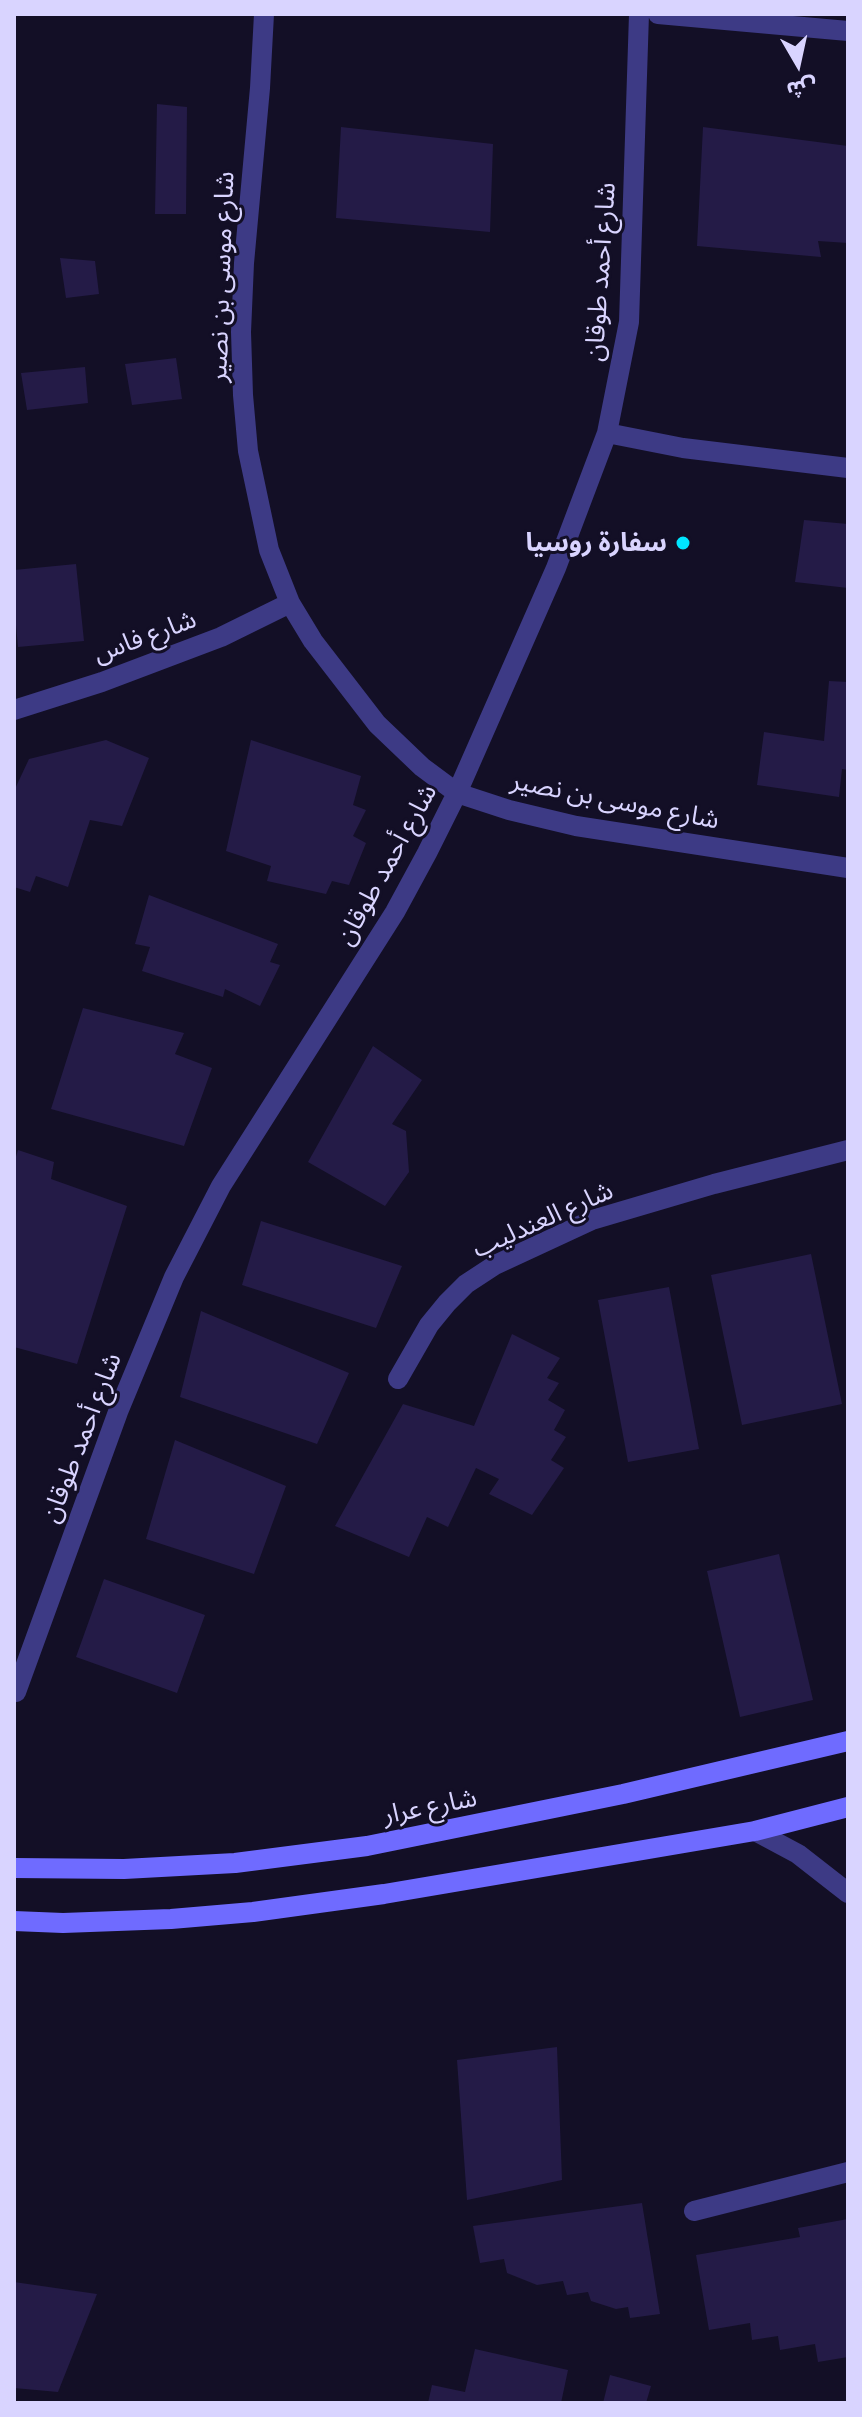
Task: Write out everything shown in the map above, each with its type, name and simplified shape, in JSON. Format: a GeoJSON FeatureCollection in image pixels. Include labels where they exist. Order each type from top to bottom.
{"type":"FeatureCollection","features":[{"type":"Feature","properties":{"kind":"main road","name":"شارع عرار"},"geometry":{"type":"LineString","coordinates":[[14,1868],[124,1869],[235,1863],[367,1846],[623,1794],[848,1741]]}},
{"type":"Feature","properties":{"kind":"main road"},"geometry":{"type":"LineString","coordinates":[[14,1921],[63,1923],[171,1919],[253,1912],[384,1894],[755,1831],[848,1807]]}},
{"type":"Feature","properties":{"kind":"street","name":"شارع موسى بن نصير"},"geometry":{"type":"LineString","coordinates":[[264,14],[244,263],[241,332],[243,395],[248,451],[269,550],[290,603],[313,641],[377,724],[422,767],[457,793],[509,810],[576,826],[848,868]]}},
{"type":"Feature","properties":{"kind":"street","name":"شارع أحمد طوقان"},"geometry":{"type":"LineString","coordinates":[[16,1692],[118,1412],[174,1277],[221,1186],[395,912],[457,793],[556,568],[607,433],[629,322],[639,14]]}},
{"type":"Feature","properties":{"kind":"street"},"geometry":{"type":"LineString","coordinates":[[658,14],[848,31]]}},
{"type":"Feature","properties":{"kind":"street"},"geometry":{"type":"LineString","coordinates":[[607,433],[683,448],[848,468]]}},
{"type":"Feature","properties":{"kind":"street","name":"شارع فاس"},"geometry":{"type":"LineString","coordinates":[[14,710],[193,648],[290,603]]}},
{"type":"Feature","properties":{"kind":"street","name":"شارع العندليب"},"geometry":{"type":"LineString","coordinates":[[398,1379],[429,1325],[466,1284],[495,1265],[592,1220],[714,1184],[848,1150]]}},
{"type":"Feature","properties":{"kind":"street"},"geometry":{"type":"LineString","coordinates":[[755,1831],[798,1854],[848,1893]]}},
{"type":"Feature","properties":{"kind":"street"},"geometry":{"type":"LineString","coordinates":[[694,2211],[848,2172]]}},
{"type":"Feature","properties":{"kind":"building"},"geometry":{"type":"Polygon","coordinates":[[[157,104],[187,107],[186,214],[155,214],[157,104]]]}},
{"type":"Feature","properties":{"kind":"building"},"geometry":{"type":"Polygon","coordinates":[[[341,127],[493,144],[490,232],[336,218],[341,127]]]}},
{"type":"Feature","properties":{"kind":"building"},"geometry":{"type":"Polygon","coordinates":[[[703,127],[848,146],[848,243],[818,241],[821,257],[697,246],[703,127]]]}},
{"type":"Feature","properties":{"kind":"building"},"geometry":{"type":"Polygon","coordinates":[[[60,258],[95,261],[99,294],[66,298],[60,258]]]}},
{"type":"Feature","properties":{"kind":"building"},"geometry":{"type":"Polygon","coordinates":[[[176,358],[182,399],[132,405],[125,364],[176,358]]]}},
{"type":"Feature","properties":{"kind":"building"},"geometry":{"type":"Polygon","coordinates":[[[85,367],[88,403],[27,410],[21,373],[85,367]]]}},
{"type":"Feature","properties":{"kind":"building"},"geometry":{"type":"Polygon","coordinates":[[[804,520],[848,524],[848,588],[795,582],[804,520]]]}},
{"type":"Feature","properties":{"kind":"building"},"geometry":{"type":"Polygon","coordinates":[[[76,564],[84,641],[18,647],[14,570],[76,564]]]}},
{"type":"Feature","properties":{"kind":"building"},"geometry":{"type":"Polygon","coordinates":[[[829,681],[848,682],[848,770],[842,769],[839,797],[757,785],[764,732],[824,741],[829,681]]]}},
{"type":"Feature","properties":{"kind":"building"},"geometry":{"type":"Polygon","coordinates":[[[106,740],[149,758],[122,826],[90,820],[68,887],[36,876],[30,892],[14,887],[14,791],[29,759],[106,740]]]}},
{"type":"Feature","properties":{"kind":"building"},"geometry":{"type":"Polygon","coordinates":[[[251,740],[361,776],[353,805],[366,810],[353,836],[366,843],[349,885],[332,881],[326,894],[267,881],[271,866],[226,851],[251,740]]]}},
{"type":"Feature","properties":{"kind":"building"},"geometry":{"type":"Polygon","coordinates":[[[149,895],[278,944],[270,962],[280,965],[260,1006],[225,989],[223,997],[142,971],[150,947],[135,944],[149,895]]]}},
{"type":"Feature","properties":{"kind":"building"},"geometry":{"type":"Polygon","coordinates":[[[83,1008],[184,1033],[175,1054],[212,1068],[184,1146],[51,1109],[83,1008]]]}},
{"type":"Feature","properties":{"kind":"building"},"geometry":{"type":"Polygon","coordinates":[[[373,1046],[422,1080],[392,1124],[406,1131],[409,1172],[385,1206],[308,1162],[373,1046]]]}},
{"type":"Feature","properties":{"kind":"building"},"geometry":{"type":"Polygon","coordinates":[[[18,1150],[54,1162],[51,1179],[127,1206],[77,1364],[14,1347],[14,1163],[18,1150]]]}},
{"type":"Feature","properties":{"kind":"building"},"geometry":{"type":"Polygon","coordinates":[[[261,1221],[402,1266],[376,1328],[242,1285],[261,1221]]]}},
{"type":"Feature","properties":{"kind":"building"},"geometry":{"type":"Polygon","coordinates":[[[811,1254],[842,1404],[742,1425],[711,1275],[811,1254]]]}},
{"type":"Feature","properties":{"kind":"building"},"geometry":{"type":"Polygon","coordinates":[[[669,1287],[699,1449],[628,1462],[598,1300],[669,1287]]]}},
{"type":"Feature","properties":{"kind":"building"},"geometry":{"type":"Polygon","coordinates":[[[201,1311],[349,1373],[317,1444],[180,1397],[201,1311]]]}},
{"type":"Feature","properties":{"kind":"building"},"geometry":{"type":"Polygon","coordinates":[[[512,1334],[560,1358],[547,1378],[559,1383],[548,1400],[565,1410],[554,1430],[566,1437],[551,1460],[564,1468],[532,1515],[489,1494],[499,1479],[476,1468],[448,1527],[427,1517],[409,1557],[335,1526],[403,1404],[474,1426],[512,1334]]]}},
{"type":"Feature","properties":{"kind":"building"},"geometry":{"type":"Polygon","coordinates":[[[175,1440],[286,1486],[254,1574],[146,1539],[175,1440]]]}},
{"type":"Feature","properties":{"kind":"building"},"geometry":{"type":"Polygon","coordinates":[[[779,1554],[813,1700],[740,1717],[707,1571],[779,1554]]]}},
{"type":"Feature","properties":{"kind":"building"},"geometry":{"type":"Polygon","coordinates":[[[104,1579],[205,1615],[177,1693],[76,1657],[104,1579]]]}},
{"type":"Feature","properties":{"kind":"building"},"geometry":{"type":"Polygon","coordinates":[[[557,2047],[562,2180],[467,2200],[457,2060],[557,2047]]]}},
{"type":"Feature","properties":{"kind":"building"},"geometry":{"type":"Polygon","coordinates":[[[642,2203],[660,2314],[630,2318],[628,2307],[616,2309],[591,2301],[588,2292],[567,2295],[563,2281],[537,2285],[507,2273],[504,2259],[480,2263],[473,2226],[642,2203]]]}},
{"type":"Feature","properties":{"kind":"building"},"geometry":{"type":"Polygon","coordinates":[[[848,2219],[848,2357],[818,2362],[815,2344],[780,2350],[778,2336],[752,2340],[750,2323],[709,2330],[696,2255],[800,2237],[798,2228],[848,2219]]]}},
{"type":"Feature","properties":{"kind":"building"},"geometry":{"type":"Polygon","coordinates":[[[14,2282],[97,2294],[58,2392],[14,2388],[14,2282]]]}},
{"type":"Feature","properties":{"kind":"building"},"geometry":{"type":"Polygon","coordinates":[[[475,2349],[568,2370],[561,2403],[428,2403],[432,2385],[465,2392],[475,2349]]]}},
{"type":"Feature","properties":{"kind":"building"},"geometry":{"type":"Polygon","coordinates":[[[610,2375],[651,2386],[646,2403],[603,2403],[610,2375]]]}},
{"type":"Feature","properties":{"kind":"place","name":"سفارة روسيا"},"geometry":{"type":"Point","coordinates":[683,543]}}]}
